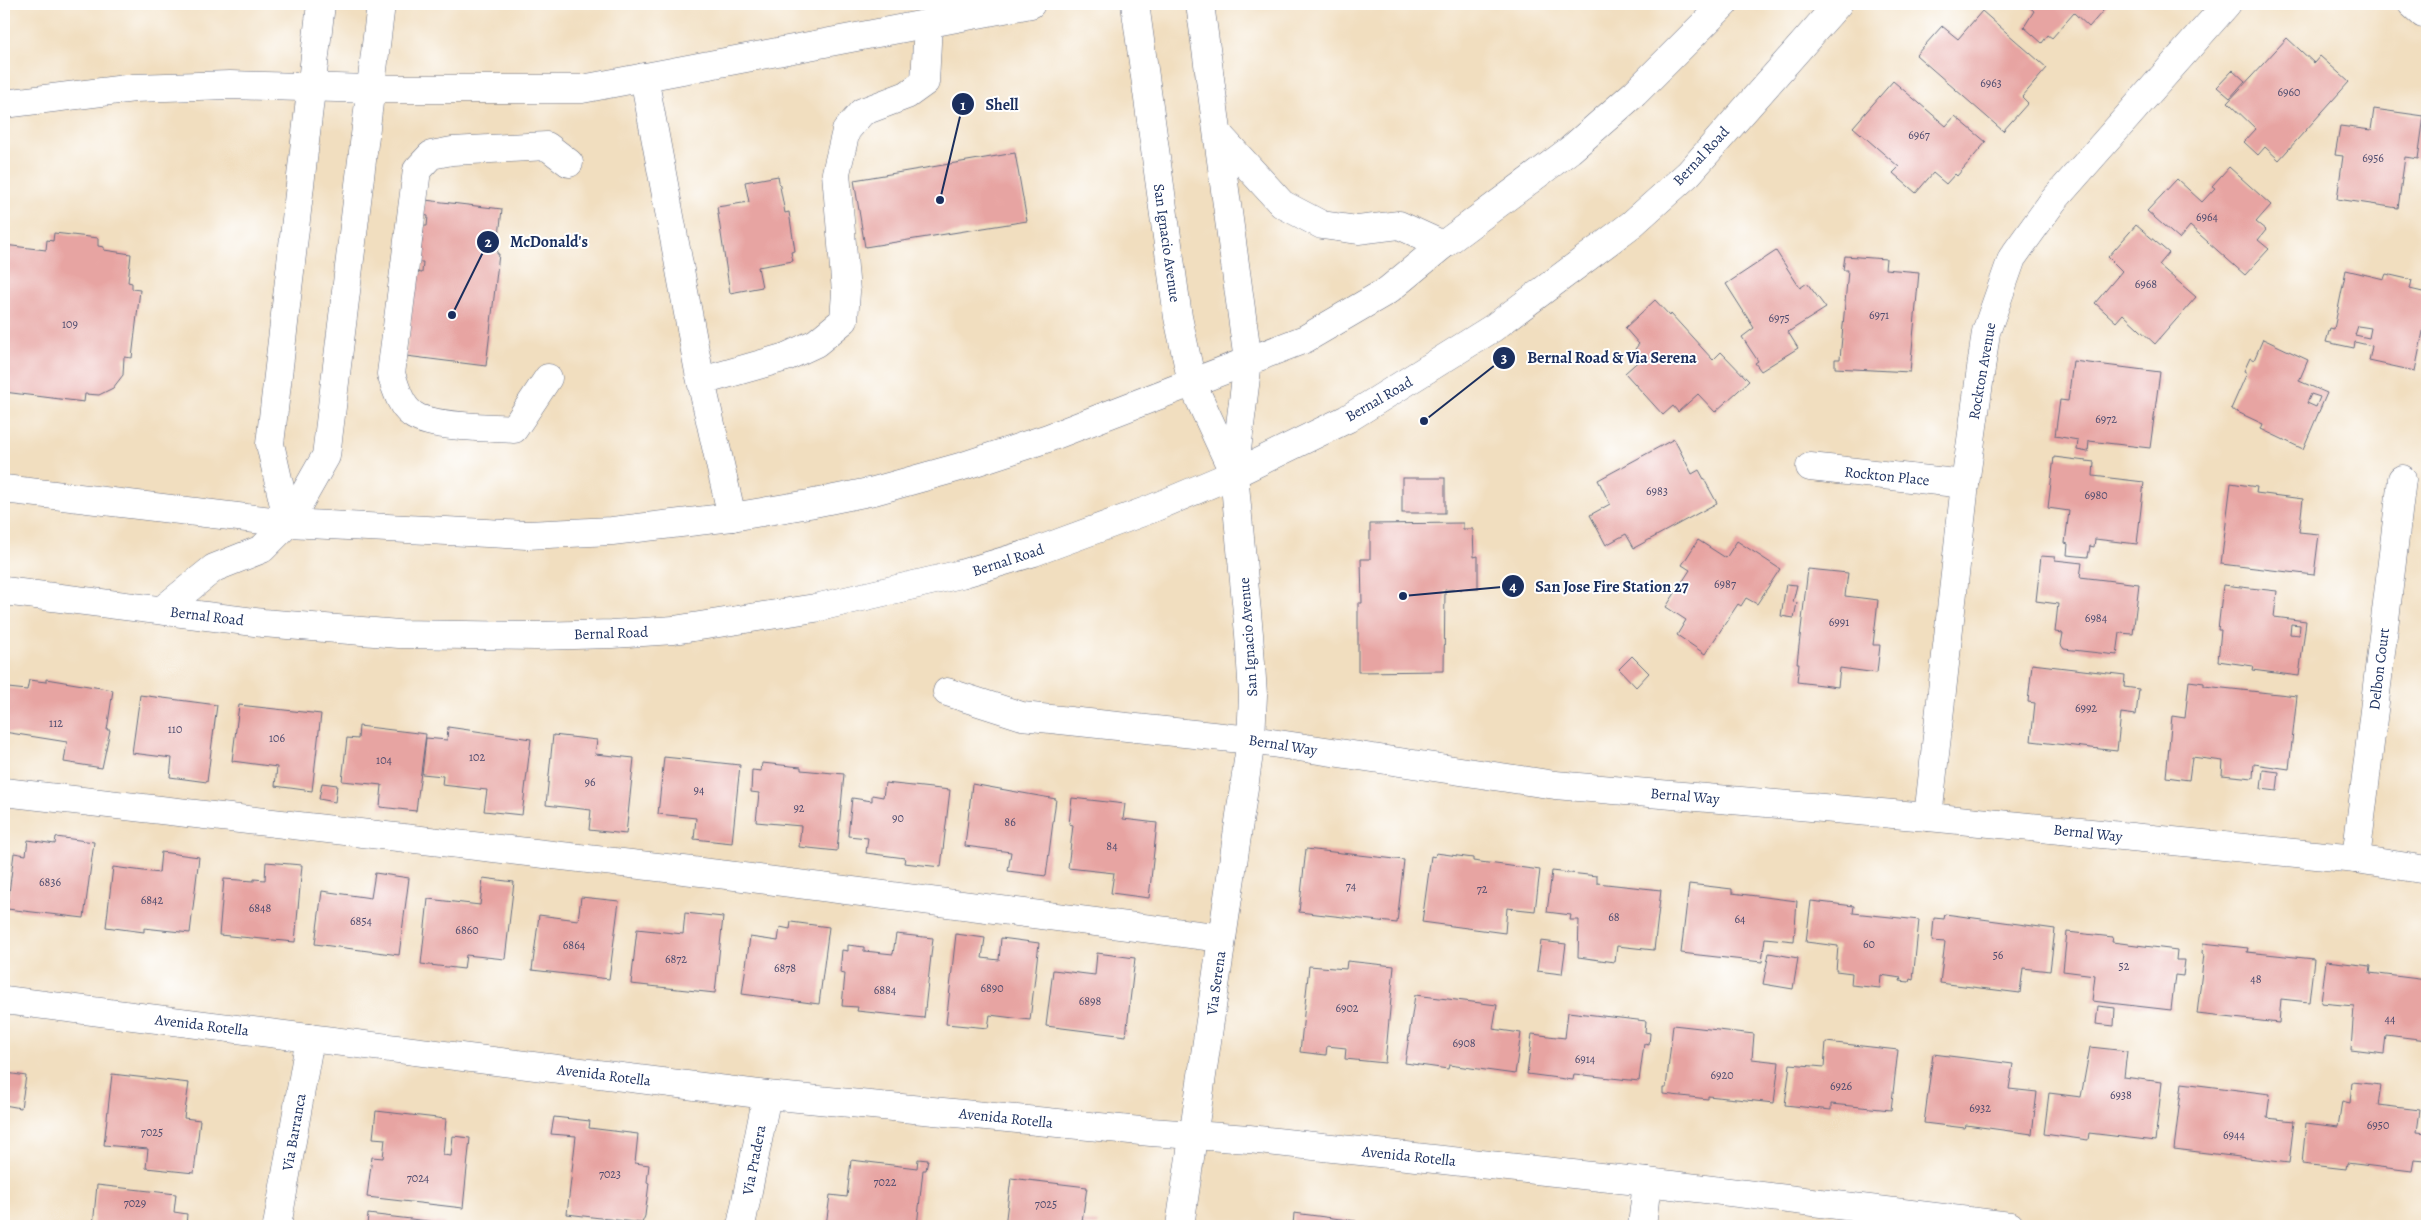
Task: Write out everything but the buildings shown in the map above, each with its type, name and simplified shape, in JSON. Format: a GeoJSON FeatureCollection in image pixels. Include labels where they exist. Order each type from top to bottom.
{"type":"FeatureCollection","features":[{"type":"Feature","properties":{"kind":"street"},"geometry":{"type":"LineString","coordinates":[[288,523],[270,444],[321,4]]}},
{"type":"Feature","properties":{"kind":"street"},"geometry":{"type":"LineString","coordinates":[[162,610],[214,568],[262,549],[288,523],[326,456],[381,4]]}},
{"type":"Feature","properties":{"kind":"street"},"geometry":{"type":"LineString","coordinates":[[4,104],[134,88],[230,85],[371,89],[582,89],[1031,4]]}},
{"type":"Feature","properties":{"kind":"street","name":"San Ignacio Avenue"},"geometry":{"type":"LineString","coordinates":[[1135,4],[1178,317],[1192,383],[1234,474]]}},
{"type":"Feature","properties":{"kind":"street","name":"San Ignacio Avenue"},"geometry":{"type":"LineString","coordinates":[[1200,4],[1219,134],[1248,362],[1234,474],[1253,694],[1251,740]]}},
{"type":"Feature","properties":{"kind":"street"},"geometry":{"type":"LineString","coordinates":[[4,488],[288,523],[527,535],[612,530],[732,517],[809,504],[874,490],[960,467],[1048,438],[1305,340],[1387,291],[1443,245],[1570,150],[1635,94],[1724,4]]}},
{"type":"Feature","properties":{"kind":"street","name":"Bernal Road"},"geometry":{"type":"LineString","coordinates":[[4,591],[263,623],[399,634],[536,636],[674,630],[737,622],[824,606],[961,574],[1034,552],[1151,510],[1234,474],[1347,419],[1413,380],[1493,328],[1632,224],[1689,173],[1838,4]]}},
{"type":"Feature","properties":{"kind":"street","name":"Rockton Avenue"},"geometry":{"type":"LineString","coordinates":[[1928,817],[1965,484],[1986,332],[2012,258],[2052,201],[2227,4]]}},
{"type":"Feature","properties":{"kind":"street"},"geometry":{"type":"LineString","coordinates":[[702,382],[786,357],[816,343],[844,320],[846,292],[836,172],[846,131],[862,112],[907,95],[925,82],[928,23]]}},
{"type":"Feature","properties":{"kind":"street"},"geometry":{"type":"LineString","coordinates":[[644,77],[702,382],[732,517]]}},
{"type":"Feature","properties":{"kind":"street"},"geometry":{"type":"LineString","coordinates":[[1219,134],[1282,204],[1322,225],[1358,230],[1399,225],[1443,245]]}},
{"type":"Feature","properties":{"kind":"street"},"geometry":{"type":"LineString","coordinates":[[548,378],[514,429],[430,422],[412,414],[398,397],[391,374],[417,170],[431,155],[452,151],[547,146],[569,163]]}},
{"type":"Feature","properties":{"kind":"street","name":"Rockton Place"},"geometry":{"type":"LineString","coordinates":[[1810,467],[1965,484]]}},
{"type":"Feature","properties":{"kind":"street","name":"Delbon Court"},"geometry":{"type":"LineString","coordinates":[[2356,859],[2402,479]]}},
{"type":"Feature","properties":{"kind":"street","name":"Bernal Way"},"geometry":{"type":"LineString","coordinates":[[947,692],[1022,716],[1251,740],[1555,785],[1928,817],[2356,859],[2427,870]]}},
{"type":"Feature","properties":{"kind":"street","name":"Via Serena"},"geometry":{"type":"LineString","coordinates":[[1180,1226],[1251,740]]}},
{"type":"Feature","properties":{"kind":"street"},"geometry":{"type":"LineString","coordinates":[[4,792],[727,874],[1222,938]]}},
{"type":"Feature","properties":{"kind":"street","name":"Avenida Rotella"},"geometry":{"type":"LineString","coordinates":[[4,1000],[767,1095],[1259,1140],[1647,1182],[2010,1226]]}},
{"type":"Feature","properties":{"kind":"street","name":"Via Barranca"},"geometry":{"type":"LineString","coordinates":[[277,1226],[310,1038]]}},
{"type":"Feature","properties":{"kind":"street","name":"Via Pradera"},"geometry":{"type":"LineString","coordinates":[[741,1226],[767,1095]]}},
{"type":"Feature","properties":{"kind":"street"},"geometry":{"type":"LineString","coordinates":[[1642,1226],[1647,1182]]}},
{"type":"Feature","properties":{"kind":"place","name":"Shell"},"geometry":{"type":"Point","coordinates":[940,200]}},
{"type":"Feature","properties":{"kind":"place","name":"McDonald's"},"geometry":{"type":"Point","coordinates":[452,315]}},
{"type":"Feature","properties":{"kind":"place","name":"Bernal Road & Via Serena"},"geometry":{"type":"Point","coordinates":[1424,421]}},
{"type":"Feature","properties":{"kind":"place","name":"San Jose Fire Station 27"},"geometry":{"type":"Point","coordinates":[1403,596]}}]}
